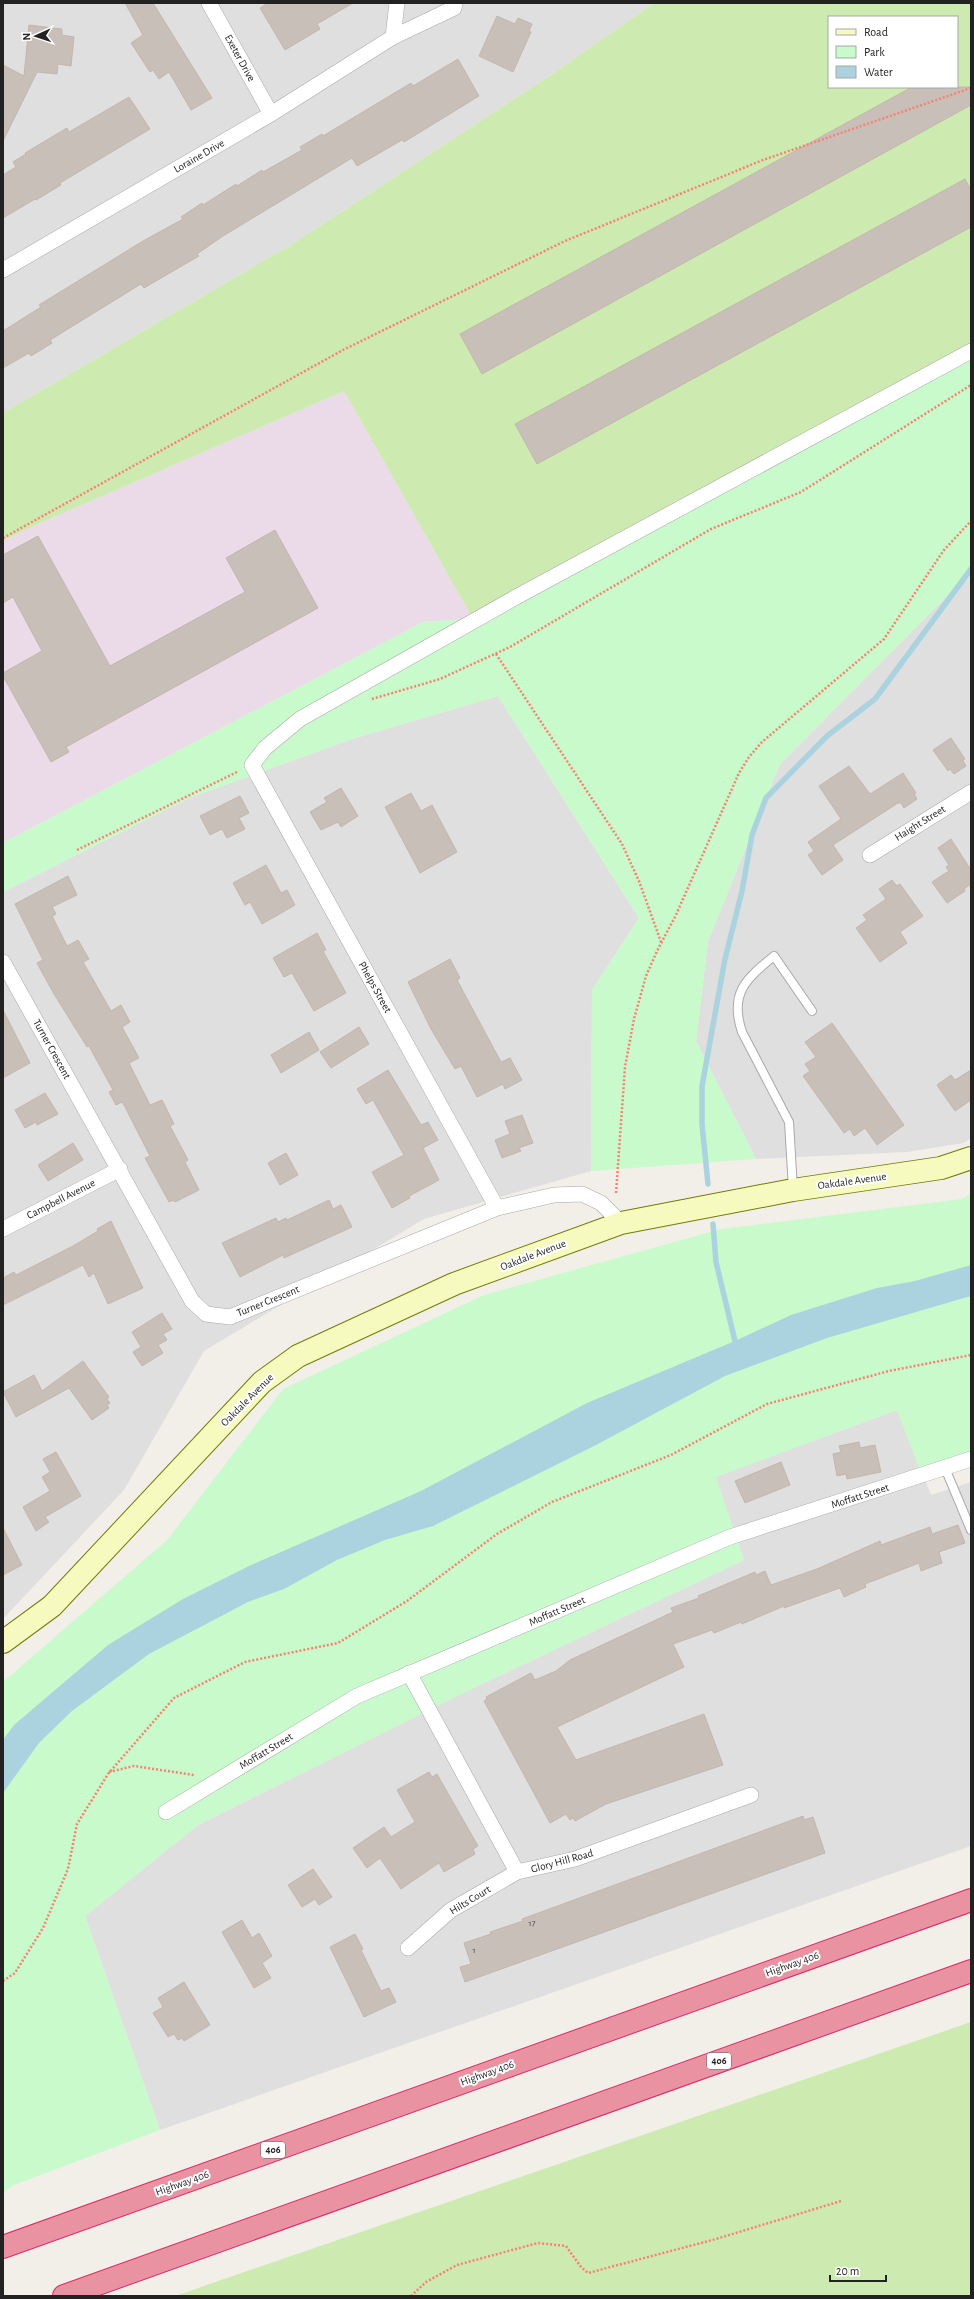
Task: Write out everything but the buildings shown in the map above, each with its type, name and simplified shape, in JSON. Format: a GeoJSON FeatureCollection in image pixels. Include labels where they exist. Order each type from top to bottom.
{"type":"FeatureCollection","features":[{"type":"Feature","properties":{"kind":"highway","name":"Highway 406"},"geometry":{"type":"LineString","coordinates":[[3,2247],[971,1900]]}},
{"type":"Feature","properties":{"kind":"highway","name":"406"},"geometry":{"type":"LineString","coordinates":[[64,2296],[971,1971]]}},
{"type":"Feature","properties":{"kind":"street","name":"Exeter Drive"},"geometry":{"type":"LineString","coordinates":[[209,3],[271,114]]}},
{"type":"Feature","properties":{"kind":"street"},"geometry":{"type":"LineString","coordinates":[[393,37],[397,3]]}},
{"type":"Feature","properties":{"kind":"street","name":"Loraine Drive"},"geometry":{"type":"LineString","coordinates":[[3,270],[271,114],[393,37],[454,8],[455,3]]}},
{"type":"Feature","properties":{"kind":"street"},"geometry":{"type":"LineString","coordinates":[[252,765],[265,748],[300,719],[518,596],[971,351]]}},
{"type":"Feature","properties":{"kind":"street","name":"Phelps Street"},"geometry":{"type":"LineString","coordinates":[[252,765],[498,1208]]}},
{"type":"Feature","properties":{"kind":"street","name":"Haight Street"},"geometry":{"type":"LineString","coordinates":[[870,855],[971,792]]}},
{"type":"Feature","properties":{"kind":"street","name":"Turner Crescent"},"geometry":{"type":"LineString","coordinates":[[3,962],[120,1169],[192,1301],[206,1314],[230,1317],[498,1208],[554,1195],[582,1194],[601,1203],[621,1223]]}},
{"type":"Feature","properties":{"kind":"street","name":"Oakdale Avenue"},"geometry":{"type":"LineString","coordinates":[[3,1642],[52,1606],[262,1382],[298,1356],[454,1284],[621,1223],[793,1190],[941,1168],[971,1158]]}},
{"type":"Feature","properties":{"kind":"street","name":"Campbell Avenue"},"geometry":{"type":"LineString","coordinates":[[3,1229],[120,1169]]}},
{"type":"Feature","properties":{"kind":"street","name":"Moffatt Street"},"geometry":{"type":"LineString","coordinates":[[166,1812],[357,1696],[730,1537],[971,1460]]}},
{"type":"Feature","properties":{"kind":"street","name":"Glory Hill Road"},"geometry":{"type":"LineString","coordinates":[[409,1674],[517,1872],[575,1859],[752,1795]]}},
{"type":"Feature","properties":{"kind":"street","name":"Hilts Court"},"geometry":{"type":"LineString","coordinates":[[408,1948],[451,1910],[517,1872]]}},
{"type":"Feature","properties":{"kind":"lane"},"geometry":{"type":"LineString","coordinates":[[793,1190],[789,1122],[742,1032],[737,1018],[737,1008],[740,994],[748,978],[774,956],[812,1011]]}},
{"type":"Feature","properties":{"kind":"lane"},"geometry":{"type":"LineString","coordinates":[[945,1468],[971,1530]]}},
{"type":"Feature","properties":{"kind":"path"},"geometry":{"type":"LineString","coordinates":[[3,538],[343,350],[565,241],[763,160],[971,88]]}},
{"type":"Feature","properties":{"kind":"path"},"geometry":{"type":"LineString","coordinates":[[366,702],[440,679],[496,654],[711,530],[801,492],[971,385]]}},
{"type":"Feature","properties":{"kind":"path"},"geometry":{"type":"LineString","coordinates":[[621,1223],[616,1190],[621,1144],[625,1067],[638,1005],[646,976],[675,917],[732,786],[748,757],[768,737],[884,639],[944,550],[971,521]]}},
{"type":"Feature","properties":{"kind":"path"},"geometry":{"type":"LineString","coordinates":[[496,654],[622,844],[639,881],[662,942]]}},
{"type":"Feature","properties":{"kind":"path"},"geometry":{"type":"LineString","coordinates":[[78,850],[252,765]]}},
{"type":"Feature","properties":{"kind":"path"},"geometry":{"type":"LineString","coordinates":[[3,1981],[16,1973],[43,1928],[68,1869],[77,1824],[109,1772],[174,1698],[245,1662],[338,1643],[407,1601],[497,1534],[552,1502],[670,1455],[767,1404],[889,1371],[971,1355]]}},
{"type":"Feature","properties":{"kind":"path"},"geometry":{"type":"LineString","coordinates":[[109,1772],[134,1766],[197,1775]]}},
{"type":"Feature","properties":{"kind":"path"},"geometry":{"type":"LineString","coordinates":[[411,2296],[426,2282],[457,2265],[538,2242],[566,2246],[588,2274],[716,2239],[841,2201]]}},
{"type":"Feature","properties":{"kind":"shaded area"},"geometry":{"type":"Polygon","coordinates":[[[3,3],[654,3],[551,75],[294,243],[3,413],[3,3]]]}},
{"type":"Feature","properties":{"kind":"shaded area"},"geometry":{"type":"Polygon","coordinates":[[[344,391],[473,619],[423,622],[3,843],[3,541],[29,528],[344,391]]]}},
{"type":"Feature","properties":{"kind":"shaded area"},"geometry":{"type":"Polygon","coordinates":[[[971,576],[971,1138],[964,1143],[907,1152],[756,1159],[696,1041],[708,941],[780,764],[950,593],[971,576]]]}},
{"type":"Feature","properties":{"kind":"shaded area"},"geometry":{"type":"Polygon","coordinates":[[[498,696],[639,918],[592,990],[591,1171],[424,1219],[204,1351],[124,1490],[3,1619],[3,892],[189,798],[352,739],[498,696]]]}},
{"type":"Feature","properties":{"kind":"shaded area"},"geometry":{"type":"Polygon","coordinates":[[[897,1410],[931,1495],[971,1482],[971,1846],[160,2130],[85,1916],[198,1825],[461,1694],[744,1560],[715,1477],[897,1410]]]}},
{"type":"Feature","properties":{"kind":"green space"},"geometry":{"type":"Polygon","coordinates":[[[654,3],[971,3],[971,350],[473,619],[344,391],[29,528],[3,541],[3,413],[294,243],[551,75],[654,3]]]}},
{"type":"Feature","properties":{"kind":"green space"},"geometry":{"type":"Polygon","coordinates":[[[971,350],[971,576],[950,593],[780,764],[708,941],[696,1041],[756,1159],[591,1171],[592,990],[639,918],[498,696],[352,739],[189,798],[3,892],[3,843],[423,622],[473,619],[971,350]]]}},
{"type":"Feature","properties":{"kind":"green space"},"geometry":{"type":"Polygon","coordinates":[[[971,1193],[971,1453],[921,1473],[897,1410],[716,1477],[744,1560],[461,1694],[198,1825],[85,1916],[160,2130],[14,2185],[3,2192],[3,1682],[167,1540],[283,1389],[484,1295],[721,1229],[962,1199],[971,1193]]]}},
{"type":"Feature","properties":{"kind":"green space"},"geometry":{"type":"Polygon","coordinates":[[[971,2022],[971,2296],[175,2296],[971,2022]]]}},
{"type":"Feature","properties":{"kind":"water"},"geometry":{"type":"Polygon","coordinates":[[[971,1265],[971,1296],[827,1338],[725,1376],[596,1445],[433,1526],[385,1540],[337,1560],[284,1589],[248,1602],[149,1654],[72,1711],[39,1743],[3,1793],[3,1740],[14,1725],[108,1645],[183,1599],[249,1566],[421,1491],[587,1403],[735,1341],[791,1315],[877,1288],[915,1281],[971,1265]]]}},
{"type":"Feature","properties":{"kind":"waterway"},"geometry":{"type":"LineString","coordinates":[[708,1184],[702,1124],[702,1086],[725,959],[742,891],[752,835],[766,798],[827,736],[875,699],[971,569]]}},
{"type":"Feature","properties":{"kind":"waterway"},"geometry":{"type":"LineString","coordinates":[[713,1224],[716,1262],[735,1341]]}}]}
